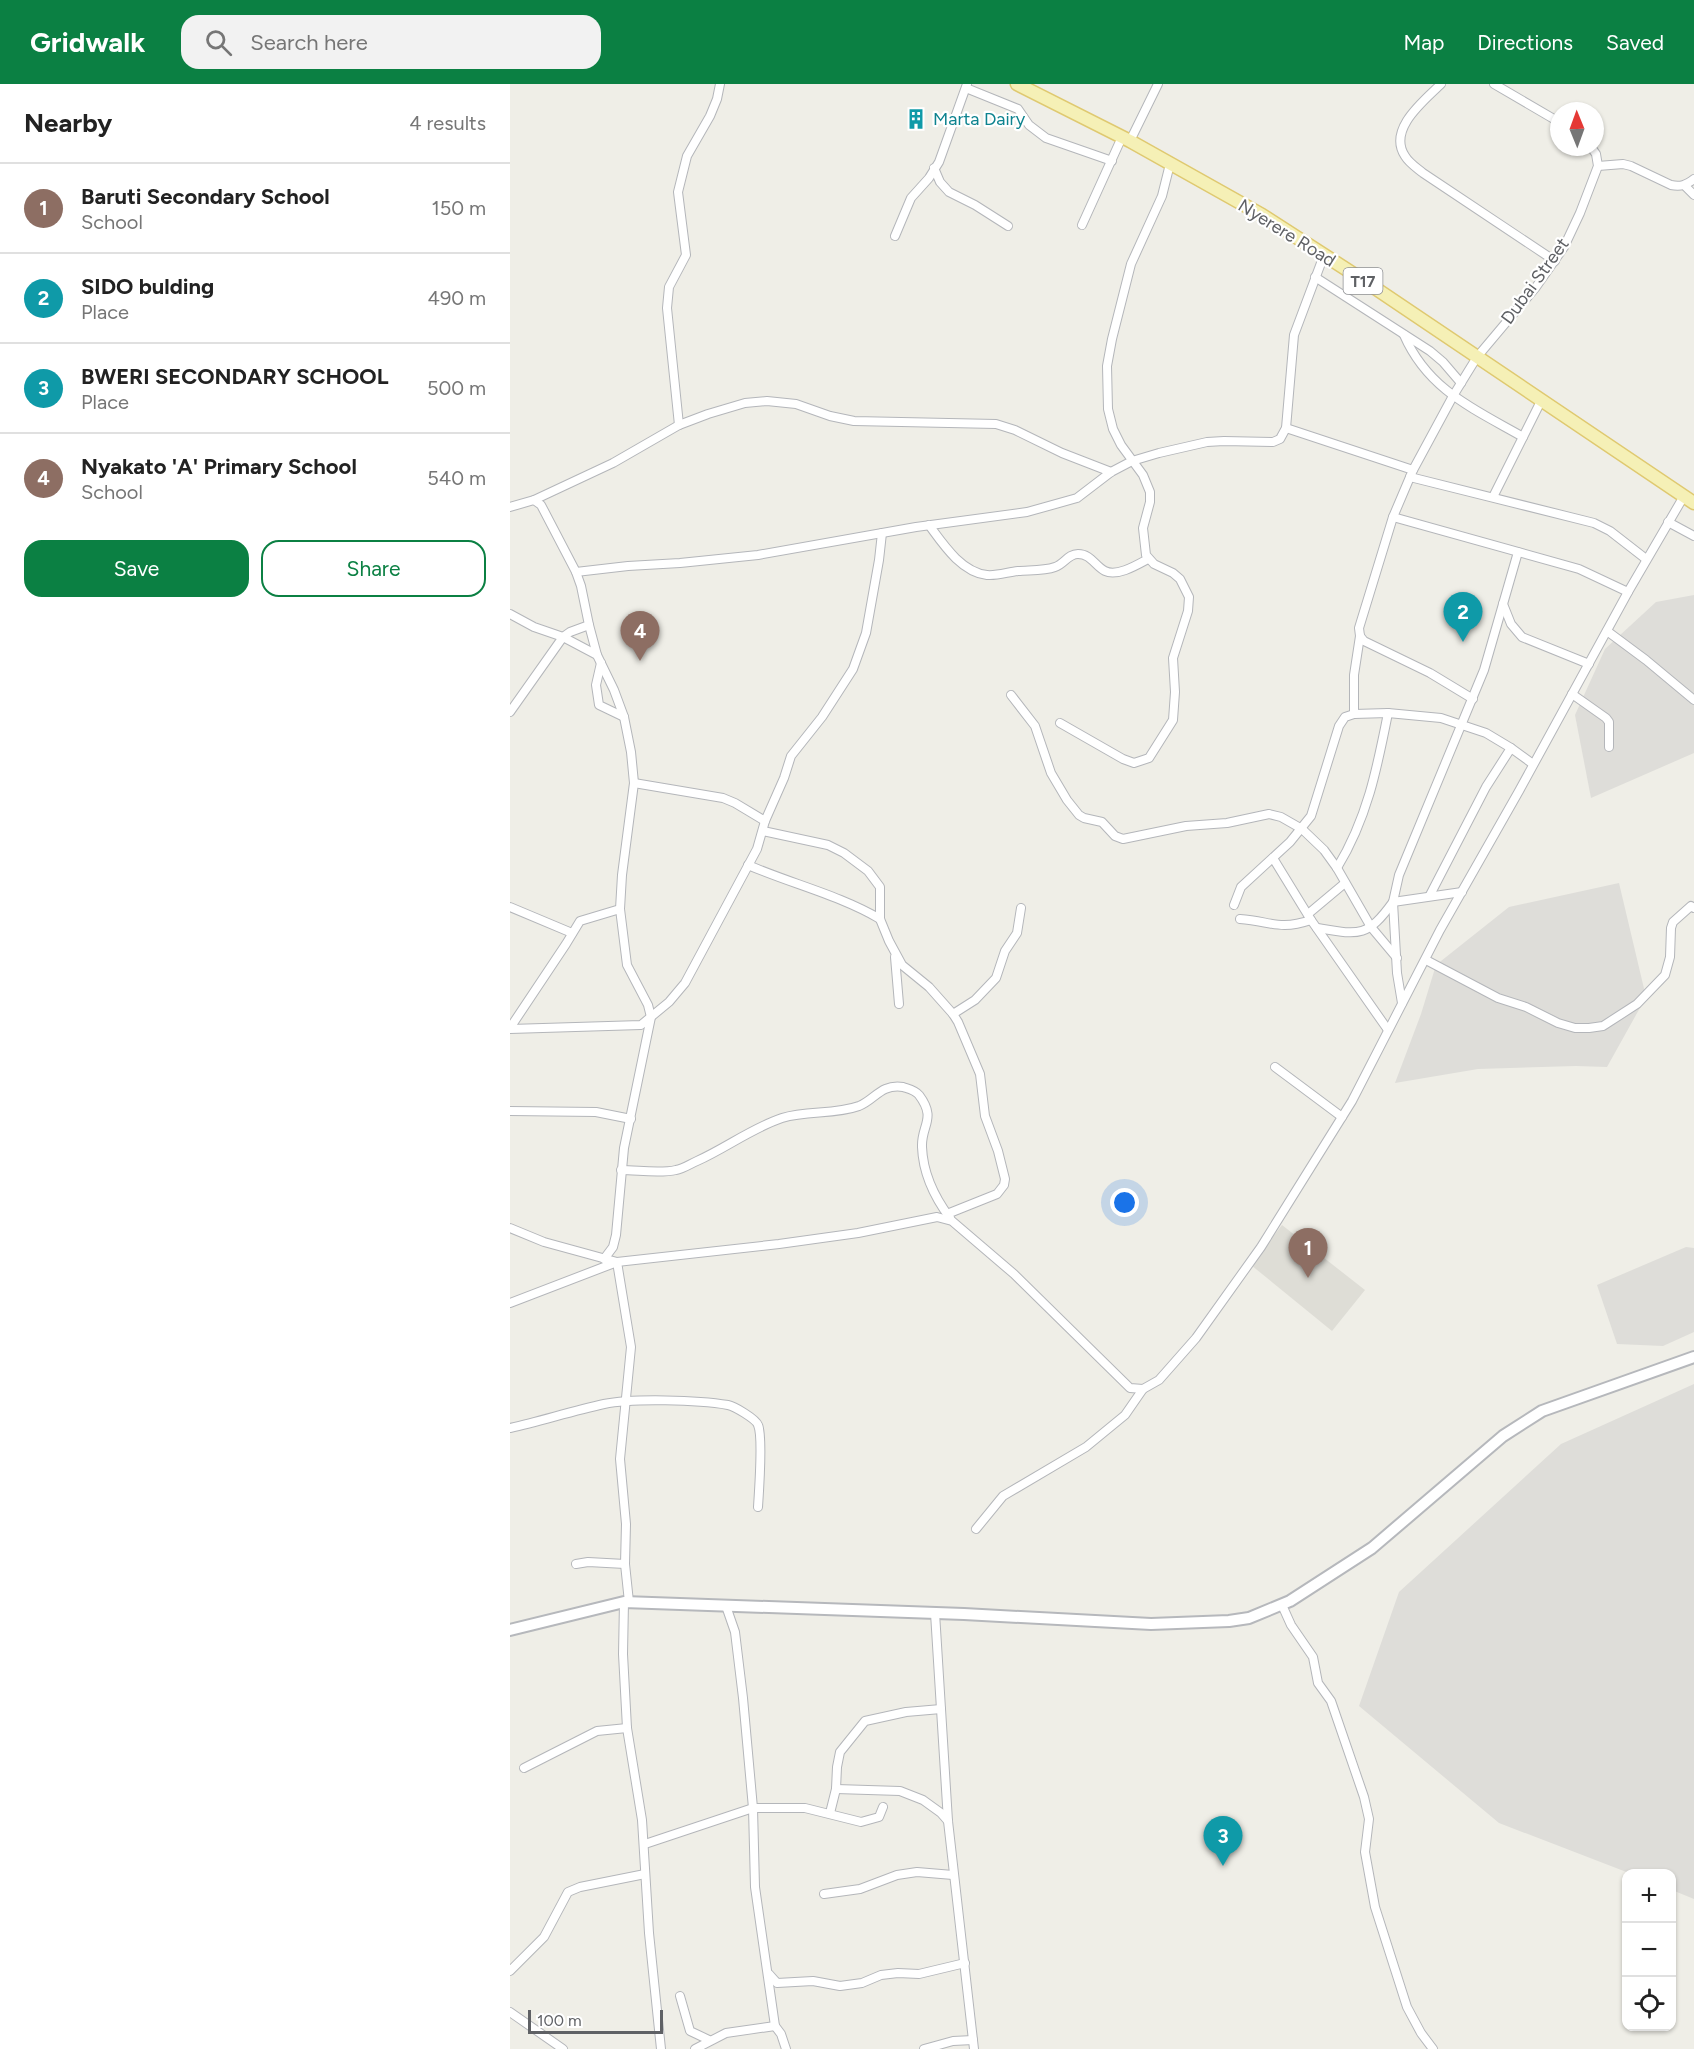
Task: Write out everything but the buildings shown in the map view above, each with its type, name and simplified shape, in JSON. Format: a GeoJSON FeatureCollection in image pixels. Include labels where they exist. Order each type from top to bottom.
{"type":"FeatureCollection","features":[{"type":"Feature","properties":{"kind":"main road","name":"Nyerere Road"},"geometry":{"type":"LineString","coordinates":[[1017,84],[1126,139],[1262,215],[1689,500]]}},
{"type":"Feature","properties":{"kind":"street"},"geometry":{"type":"LineString","coordinates":[[679,425],[667,308],[669,287],[686,255],[678,192],[687,156],[710,116],[720,84]]}},
{"type":"Feature","properties":{"kind":"street"},"geometry":{"type":"LineString","coordinates":[[1082,225],[1112,161],[1158,84]]}},
{"type":"Feature","properties":{"kind":"street"},"geometry":{"type":"LineString","coordinates":[[1441,84],[1408,118],[1401,141],[1401,148],[1405,156],[1423,172],[1556,261]]}},
{"type":"Feature","properties":{"kind":"street"},"geometry":{"type":"LineString","coordinates":[[1494,84],[1550,117]]}},
{"type":"Feature","properties":{"kind":"street"},"geometry":{"type":"LineString","coordinates":[[895,236],[911,198],[929,178],[943,152],[966,86],[1018,109],[1029,125],[1046,138],[1112,161]]}},
{"type":"Feature","properties":{"kind":"street"},"geometry":{"type":"LineString","coordinates":[[1596,156],[1598,166],[1623,164],[1631,166],[1671,185],[1685,186],[1694,195]]}},
{"type":"Feature","properties":{"kind":"street"},"geometry":{"type":"LineString","coordinates":[[1060,723],[1134,763],[1149,758],[1168,730],[1174,715],[1173,658],[1190,605],[1189,597],[1180,579],[1148,559],[1143,528],[1150,502],[1150,492],[1143,475],[1132,462],[1113,429],[1108,409],[1107,366],[1131,264],[1162,196],[1170,164]]}},
{"type":"Feature","properties":{"kind":"street","name":"Dubai Street"},"geometry":{"type":"LineString","coordinates":[[1354,714],[1354,675],[1360,636],[1359,628],[1393,518],[1412,473],[1453,396],[1477,357],[1556,261],[1580,213],[1598,166]]}},
{"type":"Feature","properties":{"kind":"street"},"geometry":{"type":"LineString","coordinates":[[934,168],[940,182],[949,192],[1008,226]]}},
{"type":"Feature","properties":{"kind":"street"},"geometry":{"type":"LineString","coordinates":[[1685,186],[1694,179]]}},
{"type":"Feature","properties":{"kind":"street"},"geometry":{"type":"LineString","coordinates":[[576,572],[758,555],[929,525],[1017,513],[1069,501],[1110,472],[1132,462],[1207,442],[1281,440],[1286,429],[1294,335],[1324,255]]}},
{"type":"Feature","properties":{"kind":"street"},"geometry":{"type":"LineString","coordinates":[[1315,277],[1443,362],[1461,383]]}},
{"type":"Feature","properties":{"kind":"street"},"geometry":{"type":"LineString","coordinates":[[1404,335],[1420,365],[1453,396],[1523,437]]}},
{"type":"Feature","properties":{"kind":"street"},"geometry":{"type":"LineString","coordinates":[[1493,497],[1540,400]]}},
{"type":"Feature","properties":{"kind":"street"},"geometry":{"type":"LineString","coordinates":[[510,507],[534,500],[613,463],[679,425],[729,407],[767,401],[796,404],[830,416],[854,421],[996,424],[1015,429],[1062,453],[1110,472]]}},
{"type":"Feature","properties":{"kind":"street"},"geometry":{"type":"LineString","coordinates":[[1286,429],[1412,473],[1594,523],[1610,531],[1646,559]]}},
{"type":"Feature","properties":{"kind":"street"},"geometry":{"type":"LineString","coordinates":[[534,500],[541,504],[576,572],[599,659],[624,717],[634,783],[621,875],[620,909],[627,965],[648,1005],[651,1017],[624,1148],[616,1235],[613,1247],[604,1258]]}},
{"type":"Feature","properties":{"kind":"street"},"geometry":{"type":"LineString","coordinates":[[976,1529],[1003,1496],[1067,1459],[1100,1437],[1125,1415],[1143,1389],[1159,1380],[1196,1338],[1278,1220],[1342,1117],[1462,892],[1646,559],[1668,522],[1689,500]]}},
{"type":"Feature","properties":{"kind":"street"},"geometry":{"type":"LineString","coordinates":[[1393,518],[1578,570],[1628,592]]}},
{"type":"Feature","properties":{"kind":"street"},"geometry":{"type":"LineString","coordinates":[[1668,522],[1694,536]]}},
{"type":"Feature","properties":{"kind":"street"},"geometry":{"type":"LineString","coordinates":[[929,525],[947,550],[971,570],[988,575],[1052,568],[1073,555],[1079,554],[1086,555],[1104,570],[1111,572],[1133,567],[1148,559]]}},
{"type":"Feature","properties":{"kind":"street"},"geometry":{"type":"LineString","coordinates":[[511,1025],[641,1025],[669,1002],[685,982],[748,865],[791,756],[828,709],[853,669],[866,633],[882,533]]}},
{"type":"Feature","properties":{"kind":"street"},"geometry":{"type":"LineString","coordinates":[[1402,1003],[1393,902],[1399,875],[1473,699],[1494,639],[1518,552]]}},
{"type":"Feature","properties":{"kind":"street"},"geometry":{"type":"LineString","coordinates":[[1503,604],[1511,624],[1522,637],[1589,664]]}},
{"type":"Feature","properties":{"kind":"street"},"geometry":{"type":"LineString","coordinates":[[510,614],[534,627],[563,637],[599,659]]}},
{"type":"Feature","properties":{"kind":"street"},"geometry":{"type":"LineString","coordinates":[[510,712],[563,637],[589,625]]}},
{"type":"Feature","properties":{"kind":"street"},"geometry":{"type":"LineString","coordinates":[[1607,631],[1694,700]]}},
{"type":"Feature","properties":{"kind":"street"},"geometry":{"type":"LineString","coordinates":[[1360,636],[1372,645],[1422,669],[1473,699]]}},
{"type":"Feature","properties":{"kind":"street"},"geometry":{"type":"LineString","coordinates":[[599,659],[596,685],[599,705],[624,717]]}},
{"type":"Feature","properties":{"kind":"street"},"geometry":{"type":"LineString","coordinates":[[1572,694],[1609,722],[1609,747]]}},
{"type":"Feature","properties":{"kind":"street"},"geometry":{"type":"LineString","coordinates":[[1011,695],[1035,726],[1051,773],[1078,815],[1083,819],[1102,822],[1115,836],[1123,839],[1186,826],[1227,823],[1269,814],[1281,817],[1302,829],[1324,850],[1371,927],[1397,958]]}},
{"type":"Feature","properties":{"kind":"street"},"geometry":{"type":"LineString","coordinates":[[1337,868],[1351,846],[1362,820],[1380,756],[1388,713]]}},
{"type":"Feature","properties":{"kind":"street"},"geometry":{"type":"LineString","coordinates":[[1234,905],[1241,887],[1302,829],[1311,816],[1339,726],[1345,717],[1354,714],[1388,713],[1441,718],[1486,733],[1533,764]]}},
{"type":"Feature","properties":{"kind":"street"},"geometry":{"type":"LineString","coordinates":[[1430,895],[1486,787],[1511,748]]}},
{"type":"Feature","properties":{"kind":"street"},"geometry":{"type":"LineString","coordinates":[[634,783],[723,798],[765,821]]}},
{"type":"Feature","properties":{"kind":"street"},"geometry":{"type":"LineString","coordinates":[[510,1303],[617,1262],[779,1244],[858,1233],[937,1218],[949,1218],[997,1194],[1004,1185],[1005,1179],[998,1151],[985,1116],[980,1074],[954,1014],[929,987],[902,965],[895,953],[880,919],[880,887],[856,862],[828,845],[763,831]]}},
{"type":"Feature","properties":{"kind":"street"},"geometry":{"type":"LineString","coordinates":[[1273,858],[1309,917],[1388,1030]]}},
{"type":"Feature","properties":{"kind":"street"},"geometry":{"type":"LineString","coordinates":[[748,865],[817,892],[850,902],[880,919]]}},
{"type":"Feature","properties":{"kind":"street"},"geometry":{"type":"LineString","coordinates":[[1240,919],[1289,926],[1309,917],[1345,883]]}},
{"type":"Feature","properties":{"kind":"street"},"geometry":{"type":"LineString","coordinates":[[1317,928],[1357,932],[1371,927],[1380,920],[1393,902],[1462,892]]}},
{"type":"Feature","properties":{"kind":"street"},"geometry":{"type":"LineString","coordinates":[[1426,960],[1498,998],[1526,1007],[1558,1023],[1575,1028],[1603,1026],[1636,1004],[1665,975],[1670,957],[1673,922],[1691,906],[1694,908]]}},
{"type":"Feature","properties":{"kind":"street"},"geometry":{"type":"LineString","coordinates":[[510,907],[572,933]]}},
{"type":"Feature","properties":{"kind":"street"},"geometry":{"type":"LineString","coordinates":[[954,1014],[975,1000],[996,978],[1005,951],[1017,933],[1021,908]]}},
{"type":"Feature","properties":{"kind":"street"},"geometry":{"type":"LineString","coordinates":[[511,1025],[580,921],[620,909]]}},
{"type":"Feature","properties":{"kind":"street"},"geometry":{"type":"LineString","coordinates":[[895,953],[899,1004]]}},
{"type":"Feature","properties":{"kind":"street"},"geometry":{"type":"LineString","coordinates":[[1275,1066],[1342,1117]]}},
{"type":"Feature","properties":{"kind":"street"},"geometry":{"type":"LineString","coordinates":[[621,1170],[676,1170],[776,1120],[860,1106],[885,1088],[899,1087],[917,1092],[926,1105],[928,1121],[922,1144],[931,1185],[949,1218],[1014,1274],[1130,1388],[1143,1389]]}},
{"type":"Feature","properties":{"kind":"street"},"geometry":{"type":"LineString","coordinates":[[510,1111],[597,1112],[631,1119]]}},
{"type":"Feature","properties":{"kind":"street"},"geometry":{"type":"LineString","coordinates":[[510,1228],[544,1242],[617,1262]]}},
{"type":"Feature","properties":{"kind":"street"},"geometry":{"type":"LineString","coordinates":[[617,1262],[631,1347],[620,1459],[626,1524],[627,1602],[623,1654],[627,1728],[645,1844],[649,1933],[661,2049]]}},
{"type":"Feature","properties":{"kind":"street"},"geometry":{"type":"LineString","coordinates":[[510,1630],[627,1602],[935,1613],[1151,1624],[1229,1622],[1249,1618],[1282,1605],[1372,1548],[1503,1436],[1542,1411],[1694,1357]]}},
{"type":"Feature","properties":{"kind":"street"},"geometry":{"type":"LineString","coordinates":[[510,1428],[625,1401],[731,1405],[759,1426],[758,1508]]}},
{"type":"Feature","properties":{"kind":"street"},"geometry":{"type":"LineString","coordinates":[[576,1564],[588,1562],[625,1564]]}},
{"type":"Feature","properties":{"kind":"street"},"geometry":{"type":"LineString","coordinates":[[1282,1605],[1291,1625],[1313,1657],[1318,1683],[1331,1701],[1368,1807],[1365,1852],[1375,1907],[1407,2007],[1433,2049]]}},
{"type":"Feature","properties":{"kind":"street"},"geometry":{"type":"LineString","coordinates":[[726,1606],[735,1632],[746,1720],[753,1808],[754,1876],[775,2026],[781,2034],[786,2049]]}},
{"type":"Feature","properties":{"kind":"street"},"geometry":{"type":"LineString","coordinates":[[935,1613],[948,1821],[974,2049]]}},
{"type":"Feature","properties":{"kind":"street"},"geometry":{"type":"LineString","coordinates":[[830,1813],[836,1789],[840,1752],[865,1720],[906,1712],[941,1709]]}},
{"type":"Feature","properties":{"kind":"street"},"geometry":{"type":"LineString","coordinates":[[524,1768],[597,1731],[627,1728]]}},
{"type":"Feature","properties":{"kind":"street"},"geometry":{"type":"LineString","coordinates":[[836,1789],[900,1791],[923,1800],[948,1821]]}},
{"type":"Feature","properties":{"kind":"street"},"geometry":{"type":"LineString","coordinates":[[645,1844],[753,1808],[805,1808],[864,1822],[879,1817],[883,1807]]}},
{"type":"Feature","properties":{"kind":"street"},"geometry":{"type":"LineString","coordinates":[[824,1894],[860,1889],[897,1875],[917,1872],[953,1875]]}},
{"type":"Feature","properties":{"kind":"street"},"geometry":{"type":"LineString","coordinates":[[510,1971],[544,1937],[568,1892],[585,1886],[645,1874]]}},
{"type":"Feature","properties":{"kind":"street"},"geometry":{"type":"LineString","coordinates":[[768,1973],[777,1983],[813,1981],[836,1986],[862,1983],[881,1975],[919,1974],[965,1963]]}},
{"type":"Feature","properties":{"kind":"street"},"geometry":{"type":"LineString","coordinates":[[680,1996],[690,2031],[709,2040]]}},
{"type":"Feature","properties":{"kind":"street"},"geometry":{"type":"LineString","coordinates":[[510,2012],[563,2049]]}},
{"type":"Feature","properties":{"kind":"street"},"geometry":{"type":"LineString","coordinates":[[695,2049],[726,2033],[775,2026]]}},
{"type":"Feature","properties":{"kind":"street"},"geometry":{"type":"LineString","coordinates":[[924,2049],[953,2041],[973,2040]]}},
{"type":"Feature","properties":{"kind":"shaded area"},"geometry":{"type":"Polygon","coordinates":[[[1694,595],[1694,753],[1591,798],[1575,715],[1605,649],[1656,602],[1694,595]]]}},
{"type":"Feature","properties":{"kind":"shaded area"},"geometry":{"type":"Polygon","coordinates":[[[1619,883],[1646,997],[1607,1067],[1478,1069],[1395,1083],[1421,1014],[1436,965],[1509,907],[1619,883]]]}},
{"type":"Feature","properties":{"kind":"shaded area"},"geometry":{"type":"Polygon","coordinates":[[[1282,1225],[1365,1290],[1332,1331],[1251,1265],[1282,1225]]]}},
{"type":"Feature","properties":{"kind":"shaded area"},"geometry":{"type":"Polygon","coordinates":[[[1686,1247],[1694,1248],[1694,1332],[1663,1346],[1617,1344],[1597,1285],[1686,1247]]]}},
{"type":"Feature","properties":{"kind":"shaded area"},"geometry":{"type":"Polygon","coordinates":[[[1694,1384],[1694,1899],[1676,1892],[1676,1869],[1622,1870],[1499,1823],[1359,1706],[1399,1592],[1561,1444],[1694,1384]]]}},
{"type":"Feature","properties":{"kind":"place","name":"Marta Dairy"},"geometry":{"type":"Point","coordinates":[916,119]}},
{"type":"Feature","properties":{"kind":"place","name":"SIDO bulding"},"geometry":{"type":"Point","coordinates":[1463,642]}},
{"type":"Feature","properties":{"kind":"place","name":"Nyakato 'A' Primary School"},"geometry":{"type":"Point","coordinates":[640,661]}},
{"type":"Feature","properties":{"kind":"place","name":"Baruti Secondary School"},"geometry":{"type":"Point","coordinates":[1308,1278]}},
{"type":"Feature","properties":{"kind":"place","name":"BWERI SECONDARY SCHOOL"},"geometry":{"type":"Point","coordinates":[1223,1866]}}]}
